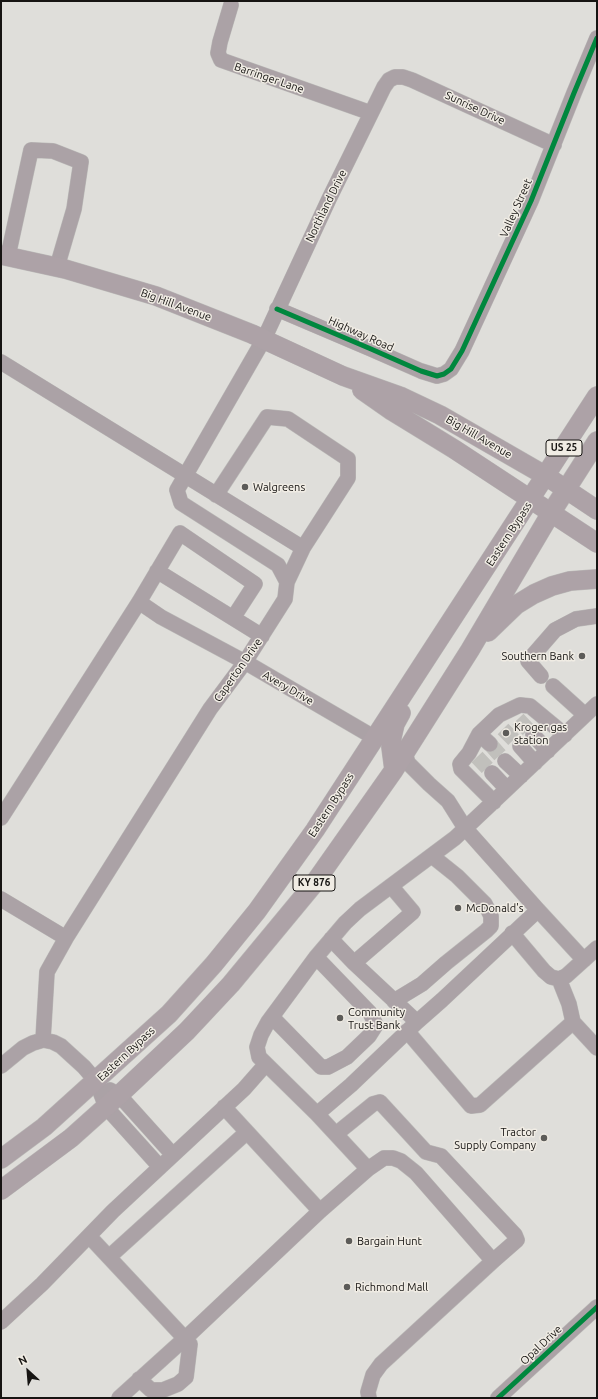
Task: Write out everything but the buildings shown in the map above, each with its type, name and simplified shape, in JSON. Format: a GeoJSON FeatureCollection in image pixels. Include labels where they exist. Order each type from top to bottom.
{"type":"FeatureCollection","features":[{"type":"Feature","properties":{"kind":"main road","name":"Big Hill Avenue"},"geometry":{"type":"LineString","coordinates":[[4,255],[57,267],[156,296],[264,339],[343,376],[402,397],[440,415],[546,476],[597,510]]}},
{"type":"Feature","properties":{"kind":"main road","name":"Big Hill Avenue"},"geometry":{"type":"LineString","coordinates":[[343,376],[392,411],[531,499],[597,543]]}},
{"type":"Feature","properties":{"kind":"main road","name":"Eastern Bypass"},"geometry":{"type":"LineString","coordinates":[[1,1159],[44,1127],[169,1014],[214,964],[257,911],[315,830],[597,396]]}},
{"type":"Feature","properties":{"kind":"main road","name":"KY 876"},"geometry":{"type":"LineString","coordinates":[[1,1190],[71,1138],[188,1031],[231,984],[313,885],[405,753],[470,650],[550,513],[597,441]]}},
{"type":"Feature","properties":{"kind":"main road"},"geometry":{"type":"LineString","coordinates":[[470,650],[516,605],[534,594],[552,586],[570,581],[597,579]]}},
{"type":"Feature","properties":{"kind":"main road"},"geometry":{"type":"LineString","coordinates":[[394,770],[391,747],[395,724],[429,656]]}},
{"type":"Feature","properties":{"kind":"street","name":"Barringer Lane"},"geometry":{"type":"LineString","coordinates":[[231,5],[220,42],[218,53],[220,60],[371,113]]}},
{"type":"Feature","properties":{"kind":"street","name":"Valley Street"},"geometry":{"type":"LineString","coordinates":[[437,376],[444,374],[451,369],[462,351],[531,202],[597,38]]}},
{"type":"Feature","properties":{"kind":"street","name":"Northland Drive"},"geometry":{"type":"LineString","coordinates":[[264,339],[384,87],[389,80],[395,77]]}},
{"type":"Feature","properties":{"kind":"street","name":"Sunrise Drive"},"geometry":{"type":"LineString","coordinates":[[395,77],[404,77],[422,84],[554,145]]}},
{"type":"Feature","properties":{"kind":"street"},"geometry":{"type":"LineString","coordinates":[[4,255],[31,150],[53,151],[81,162],[74,209],[57,267]]}},
{"type":"Feature","properties":{"kind":"street","name":"Highway Road"},"geometry":{"type":"LineString","coordinates":[[277,309],[421,371],[437,376]]}},
{"type":"Feature","properties":{"kind":"street"},"geometry":{"type":"LineString","coordinates":[[264,339],[177,490],[181,503],[278,565],[287,582]]}},
{"type":"Feature","properties":{"kind":"street"},"geometry":{"type":"LineString","coordinates":[[1,362],[303,548]]}},
{"type":"Feature","properties":{"kind":"street","name":"Caperton Drive"},"geometry":{"type":"LineString","coordinates":[[43,1040],[47,972],[66,938],[210,709],[246,662],[285,599],[287,582],[303,548],[348,478],[348,459],[288,419],[267,417],[216,495]]}},
{"type":"Feature","properties":{"kind":"street"},"geometry":{"type":"LineString","coordinates":[[1,818],[139,602],[180,533],[255,584],[234,618]]}},
{"type":"Feature","properties":{"kind":"street"},"geometry":{"type":"LineString","coordinates":[[158,571],[262,636]]}},
{"type":"Feature","properties":{"kind":"street","name":"Avery Drive"},"geometry":{"type":"LineString","coordinates":[[139,602],[161,617],[246,662],[375,738]]}},
{"type":"Feature","properties":{"kind":"street"},"geometry":{"type":"LineString","coordinates":[[541,676],[528,661],[555,630],[576,619],[597,616]]}},
{"type":"Feature","properties":{"kind":"street"},"geometry":{"type":"LineString","coordinates":[[553,686],[585,715]]}},
{"type":"Feature","properties":{"kind":"street"},"geometry":{"type":"LineString","coordinates":[[368,1169],[317,1114],[259,1057],[257,1047],[261,1035],[272,1017],[316,957],[345,923],[360,909],[446,846],[597,704]]}},
{"type":"Feature","properties":{"kind":"street"},"geometry":{"type":"LineString","coordinates":[[479,734],[499,725],[499,715],[514,715],[520,705],[530,706],[565,735]]}},
{"type":"Feature","properties":{"kind":"street"},"geometry":{"type":"LineString","coordinates":[[479,734],[490,744]]}},
{"type":"Feature","properties":{"kind":"street"},"geometry":{"type":"LineString","coordinates":[[479,734],[474,753],[460,764],[460,769],[494,802]]}},
{"type":"Feature","properties":{"kind":"street"},"geometry":{"type":"LineString","coordinates":[[533,735],[548,751]]}},
{"type":"Feature","properties":{"kind":"street"},"geometry":{"type":"LineString","coordinates":[[520,746],[535,763]]}},
{"type":"Feature","properties":{"kind":"street"},"geometry":{"type":"LineString","coordinates":[[405,753],[408,763],[428,784],[448,801],[465,828],[584,960]]}},
{"type":"Feature","properties":{"kind":"street"},"geometry":{"type":"LineString","coordinates":[[505,761],[521,776]]}},
{"type":"Feature","properties":{"kind":"street"},"geometry":{"type":"LineString","coordinates":[[394,770],[428,784]]}},
{"type":"Feature","properties":{"kind":"street"},"geometry":{"type":"LineString","coordinates":[[492,773],[507,789]]}},
{"type":"Feature","properties":{"kind":"street"},"geometry":{"type":"LineString","coordinates":[[394,1001],[422,984],[486,931],[490,926],[491,916],[485,904],[457,876],[432,856]]}},
{"type":"Feature","properties":{"kind":"street"},"geometry":{"type":"LineString","coordinates":[[354,963],[413,912],[391,886]]}},
{"type":"Feature","properties":{"kind":"street"},"geometry":{"type":"LineString","coordinates":[[1,899],[66,938]]}},
{"type":"Feature","properties":{"kind":"street"},"geometry":{"type":"LineString","coordinates":[[317,1114],[351,1085],[538,910]]}},
{"type":"Feature","properties":{"kind":"street"},"geometry":{"type":"LineString","coordinates":[[512,933],[544,971],[552,977],[559,979],[563,978],[597,948]]}},
{"type":"Feature","properties":{"kind":"street"},"geometry":{"type":"LineString","coordinates":[[331,939],[394,1001],[471,1106],[480,1105],[573,1022]]}},
{"type":"Feature","properties":{"kind":"street"},"geometry":{"type":"LineString","coordinates":[[272,1017],[322,1067],[328,1067],[346,1057],[369,1036],[376,1025],[370,1013],[316,957]]}},
{"type":"Feature","properties":{"kind":"street"},"geometry":{"type":"LineString","coordinates":[[559,979],[569,1004],[573,1022],[597,1048]]}},
{"type":"Feature","properties":{"kind":"street"},"geometry":{"type":"LineString","coordinates":[[1,1066],[23,1048],[43,1040],[53,1042],[67,1050],[84,1067],[113,1101],[160,1167]]}},
{"type":"Feature","properties":{"kind":"street"},"geometry":{"type":"LineString","coordinates":[[1,1322],[46,1280],[113,1211],[244,1089],[266,1064]]}},
{"type":"Feature","properties":{"kind":"street"},"geometry":{"type":"LineString","coordinates":[[113,1101],[173,1155]]}},
{"type":"Feature","properties":{"kind":"street"},"geometry":{"type":"LineString","coordinates":[[336,1134],[373,1104],[380,1102],[426,1152],[441,1156],[515,1235],[517,1240],[381,1364],[373,1375],[365,1396]]}},
{"type":"Feature","properties":{"kind":"street"},"geometry":{"type":"LineString","coordinates":[[224,1107],[320,1211]]}},
{"type":"Feature","properties":{"kind":"street"},"geometry":{"type":"LineString","coordinates":[[109,1257],[247,1132]]}},
{"type":"Feature","properties":{"kind":"street"},"geometry":{"type":"LineString","coordinates":[[119,1398],[320,1211],[368,1169],[384,1158],[393,1158],[409,1166],[493,1261]]}},
{"type":"Feature","properties":{"kind":"street"},"geometry":{"type":"LineString","coordinates":[[89,1236],[190,1344],[186,1378],[178,1384],[163,1390],[151,1390],[139,1379]]}},
{"type":"Feature","properties":{"kind":"street","name":"Opal Drive"},"geometry":{"type":"LineString","coordinates":[[498,1398],[597,1307]]}},
{"type":"Feature","properties":{"kind":"tunnel"},"geometry":{"type":"LineString","coordinates":[[518,719],[533,735]]}},
{"type":"Feature","properties":{"kind":"tunnel"},"geometry":{"type":"LineString","coordinates":[[503,729],[520,746]]}},
{"type":"Feature","properties":{"kind":"tunnel"},"geometry":{"type":"LineString","coordinates":[[490,744],[505,761]]}},
{"type":"Feature","properties":{"kind":"tunnel"},"geometry":{"type":"LineString","coordinates":[[477,757],[492,773]]}},
{"type":"Feature","properties":{"kind":"cycle path"},"geometry":{"type":"LineString","coordinates":[[277,309],[421,371],[437,376],[444,374],[451,369],[462,351],[531,201],[597,38]]}},
{"type":"Feature","properties":{"kind":"cycle path"},"geometry":{"type":"LineString","coordinates":[[498,1398],[597,1307]]}},
{"type":"Feature","properties":{"kind":"place","name":"Walgreens"},"geometry":{"type":"Point","coordinates":[245,487]}},
{"type":"Feature","properties":{"kind":"place","name":"Southern Bank"},"geometry":{"type":"Point","coordinates":[582,656]}},
{"type":"Feature","properties":{"kind":"place","name":"Kroger gas station"},"geometry":{"type":"Point","coordinates":[506,733]}},
{"type":"Feature","properties":{"kind":"place","name":"McDonald's"},"geometry":{"type":"Point","coordinates":[458,908]}},
{"type":"Feature","properties":{"kind":"place","name":"Community Trust Bank"},"geometry":{"type":"Point","coordinates":[340,1018]}},
{"type":"Feature","properties":{"kind":"place","name":"Tractor Supply Company"},"geometry":{"type":"Point","coordinates":[544,1138]}},
{"type":"Feature","properties":{"kind":"place","name":"Bargain Hunt"},"geometry":{"type":"Point","coordinates":[349,1241]}},
{"type":"Feature","properties":{"kind":"place","name":"Richmond Mall"},"geometry":{"type":"Point","coordinates":[347,1287]}}]}
